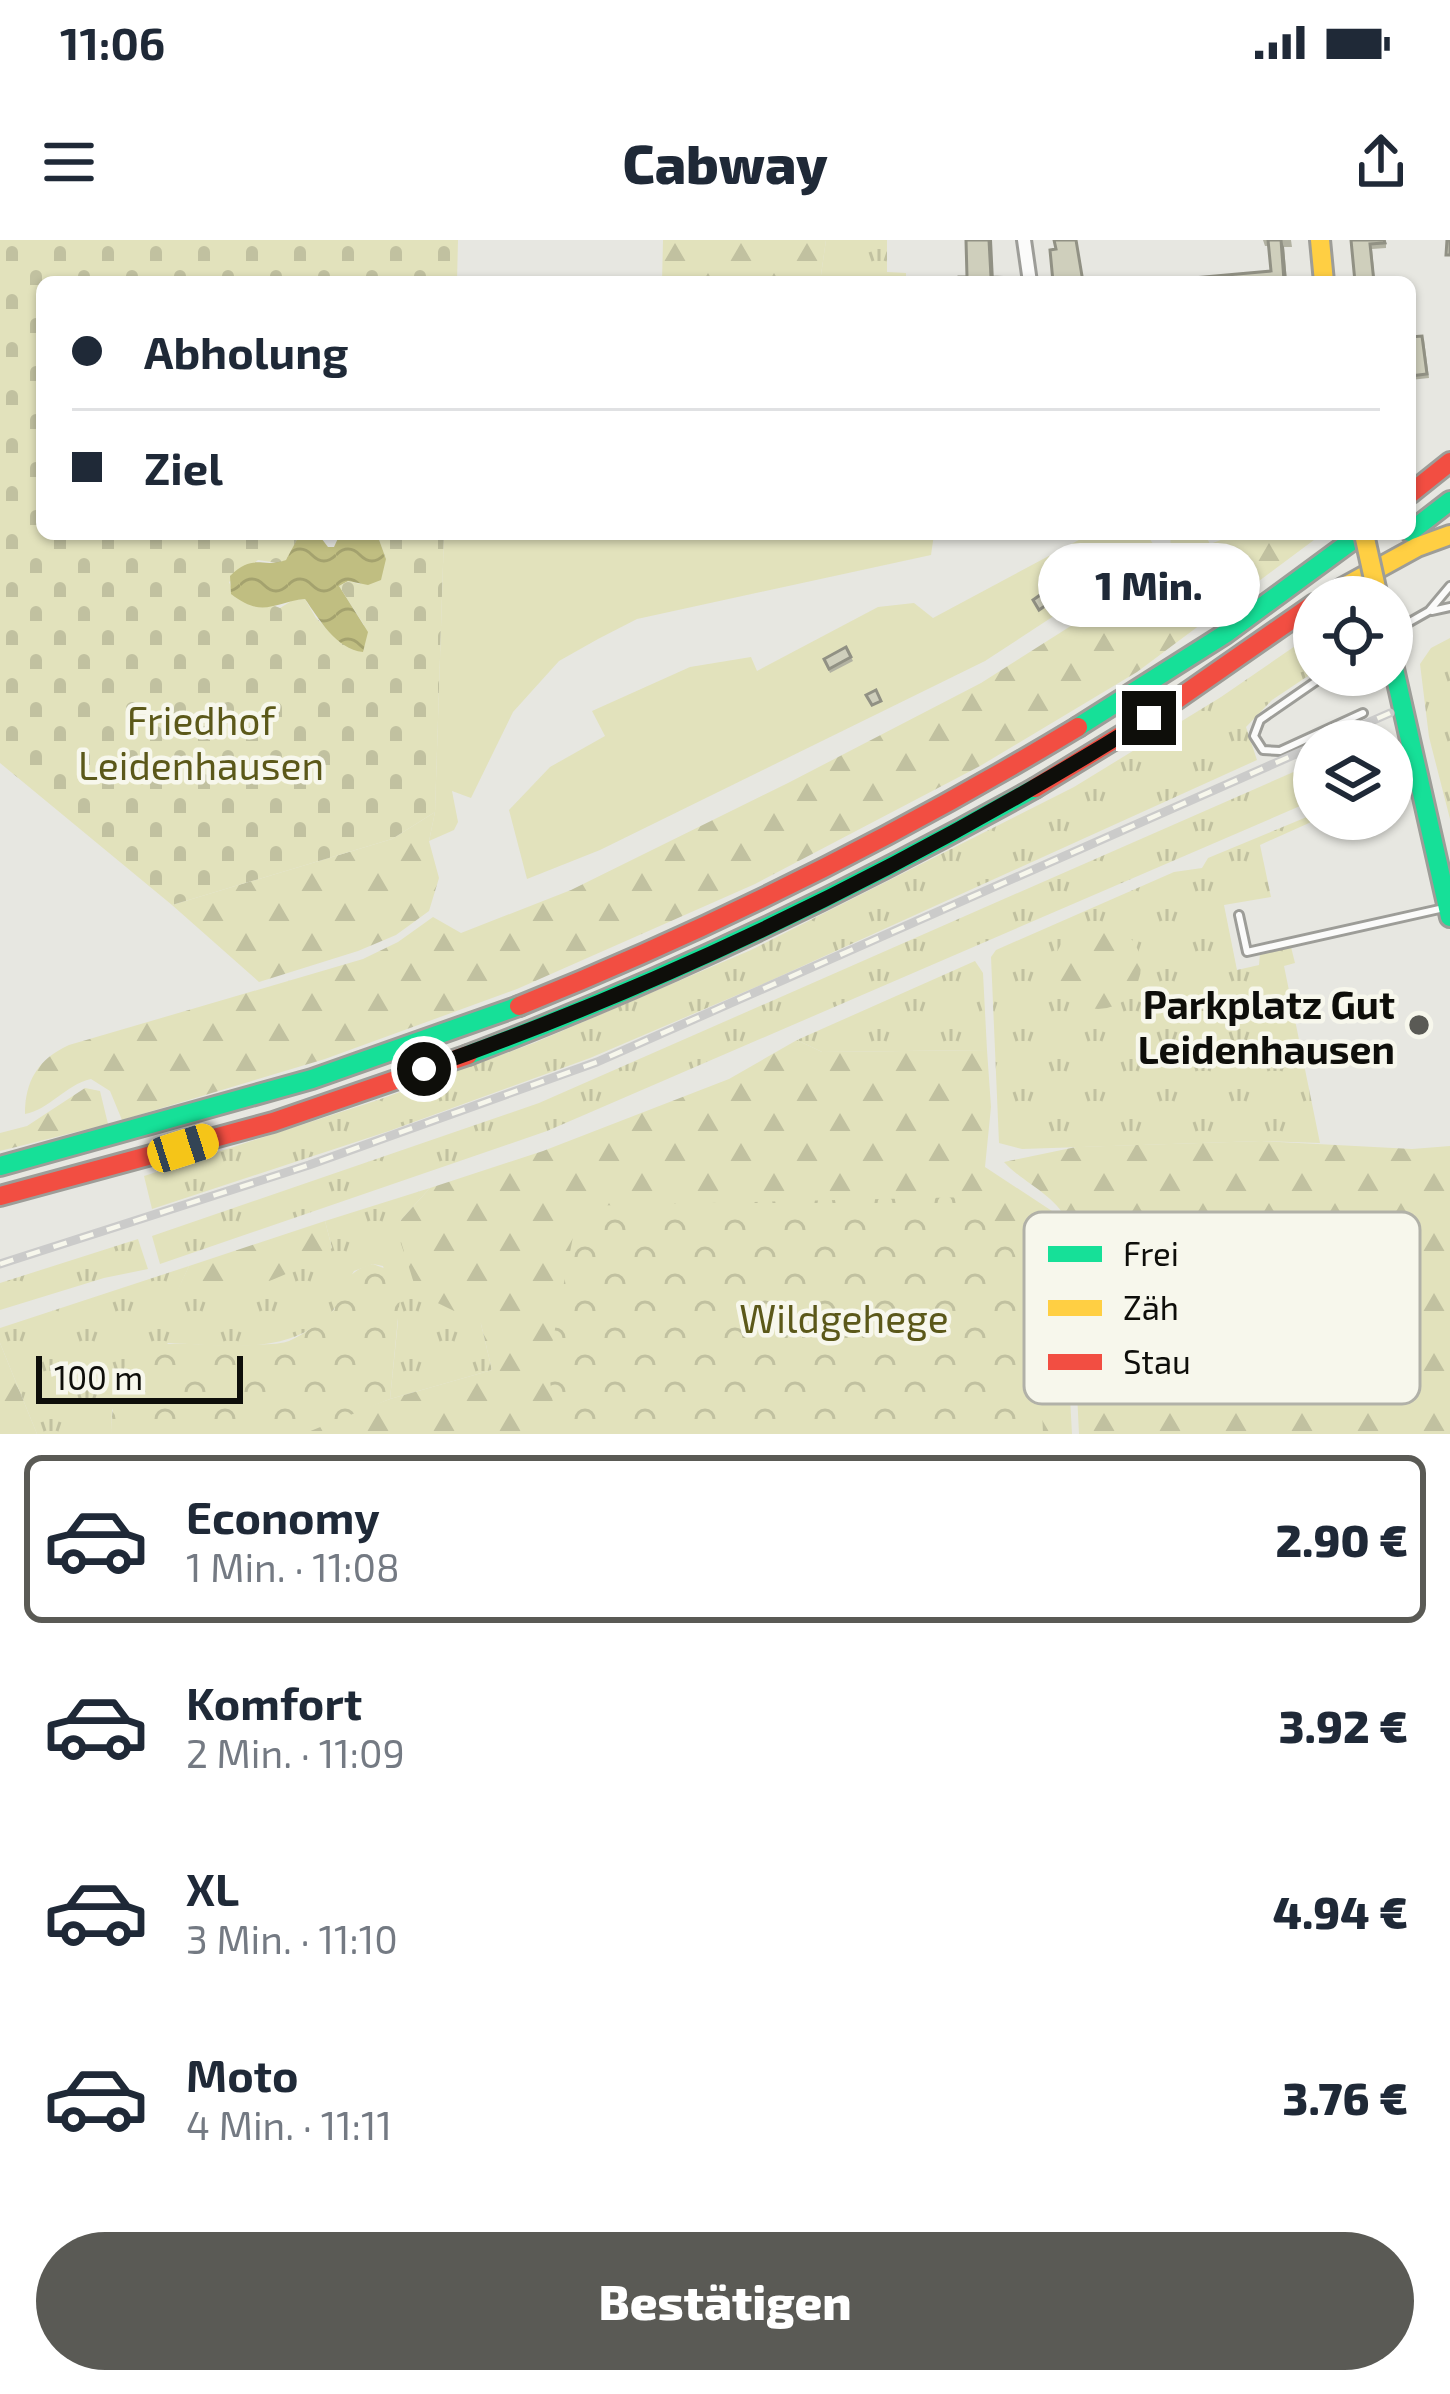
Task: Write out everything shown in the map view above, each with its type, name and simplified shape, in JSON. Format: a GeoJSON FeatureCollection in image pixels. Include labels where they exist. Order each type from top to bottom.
{"type":"FeatureCollection","features":[{"type":"Feature","properties":{"kind":"main road"},"geometry":{"type":"LineString","coordinates":[[1320,240],[1323,276]]}},
{"type":"Feature","properties":{"kind":"main road"},"geometry":{"type":"LineString","coordinates":[[1416,489],[1450,462]]}},
{"type":"Feature","properties":{"kind":"main road"},"geometry":{"type":"LineString","coordinates":[[1416,528],[1450,501]]}},
{"type":"Feature","properties":{"kind":"main road"},"geometry":{"type":"LineString","coordinates":[[1364,576],[1450,535]]}},
{"type":"Feature","properties":{"kind":"main road"},"geometry":{"type":"LineString","coordinates":[[0,1166],[173,1122],[342,1068],[494,1016],[642,955],[975,791],[1165,674],[1354,540]]}},
{"type":"Feature","properties":{"kind":"main road"},"geometry":{"type":"LineString","coordinates":[[1364,540],[1373,576]]}},
{"type":"Feature","properties":{"kind":"main road"},"geometry":{"type":"LineString","coordinates":[[1353,576],[1400,540]]}},
{"type":"Feature","properties":{"kind":"main road"},"geometry":{"type":"LineString","coordinates":[[0,1196],[183,1148],[346,1096],[502,1042],[654,980],[824,901],[1056,776],[1180,699],[1293,619]]}},
{"type":"Feature","properties":{"kind":"main road"},"geometry":{"type":"LineString","coordinates":[[1400,696],[1449,912]]}},
{"type":"Feature","properties":{"kind":"street"},"geometry":{"type":"LineString","coordinates":[[1024,240],[1029,276]]}},
{"type":"Feature","properties":{"kind":"lane"},"geometry":{"type":"LineString","coordinates":[[1429,611],[1450,586]]}},
{"type":"Feature","properties":{"kind":"lane"},"geometry":{"type":"LineString","coordinates":[[1413,620],[1450,607]]}},
{"type":"Feature","properties":{"kind":"lane"},"geometry":{"type":"LineString","coordinates":[[1294,696],[1260,719],[1254,736],[1263,749],[1280,751],[1363,713]]}},
{"type":"Feature","properties":{"kind":"lane"},"geometry":{"type":"LineString","coordinates":[[1239,915],[1246,952],[1449,912]]}},
{"type":"Feature","properties":{"kind":"green space","name":"Friedhof Leidenhausen"},"geometry":{"type":"Polygon","coordinates":[[[0,240],[458,240],[457,276],[36,276],[36,540],[297,540],[287,560],[258,560],[229,582],[232,589],[280,608],[305,599],[316,618],[343,644],[364,625],[339,586],[348,581],[360,584],[386,559],[379,540],[444,540],[435,812],[392,839],[172,905],[0,763],[0,240]]]}},
{"type":"Feature","properties":{"kind":"green space"},"geometry":{"type":"Polygon","coordinates":[[[663,240],[826,240],[821,276],[662,276],[663,240]]]}},
{"type":"Feature","properties":{"kind":"green space"},"geometry":{"type":"Polygon","coordinates":[[[826,240],[887,240],[887,272],[906,273],[906,276],[821,276],[826,240]]]}},
{"type":"Feature","properties":{"kind":"green space"},"geometry":{"type":"Polygon","coordinates":[[[444,540],[933,540],[931,555],[637,619],[559,661],[513,712],[471,798],[452,791],[458,822],[454,830],[429,841],[435,812],[444,540]]]}},
{"type":"Feature","properties":{"kind":"green space"},"geometry":{"type":"Polygon","coordinates":[[[1079,540],[1151,540],[1156,549],[985,661],[600,850],[527,879],[509,810],[550,767],[605,736],[592,711],[690,667],[751,657],[757,671],[878,607],[914,603],[933,618],[1079,540]]]}},
{"type":"Feature","properties":{"kind":"green space"},"geometry":{"type":"Polygon","coordinates":[[[1170,540],[1208,540],[1210,544],[1314,540],[1137,672],[980,766],[755,884],[517,989],[325,1059],[122,1120],[110,1091],[91,1079],[25,1114],[35,1072],[69,1045],[363,959],[433,917],[461,933],[571,890],[981,683],[1159,570],[1171,549],[1170,540]]]}},
{"type":"Feature","properties":{"kind":"green space"},"geometry":{"type":"Polygon","coordinates":[[[1450,638],[1450,819],[1429,737],[1420,664],[1431,648],[1450,638]]]}},
{"type":"Feature","properties":{"kind":"green space"},"geometry":{"type":"Polygon","coordinates":[[[1293,647],[1293,686],[1246,727],[1257,760],[590,1058],[152,1209],[144,1176],[534,1043],[751,950],[1074,787],[1293,647]]]}},
{"type":"Feature","properties":{"kind":"green space"},"geometry":{"type":"Polygon","coordinates":[[[1293,772],[1293,809],[547,1131],[160,1264],[152,1236],[539,1103],[1293,772]]]}},
{"type":"Feature","properties":{"kind":"green space"},"geometry":{"type":"Polygon","coordinates":[[[435,812],[429,841],[439,878],[429,911],[396,935],[358,951],[259,982],[172,905],[392,839],[435,812]]]}},
{"type":"Feature","properties":{"kind":"green space"},"geometry":{"type":"Polygon","coordinates":[[[1293,823],[1293,830],[1260,845],[1271,897],[1224,905],[1237,970],[1259,965],[1260,953],[1291,947],[1295,963],[1284,966],[1320,1143],[1022,1149],[999,1143],[991,957],[996,950],[1174,872],[1202,868],[1208,858],[1293,823]]]}},
{"type":"Feature","properties":{"kind":"green space"},"geometry":{"type":"Polygon","coordinates":[[[1098,923],[1128,936],[1141,966],[1128,996],[1098,1009],[1068,996],[1055,966],[1068,936],[1098,923]]]}},
{"type":"Feature","properties":{"kind":"green space"},"geometry":{"type":"Polygon","coordinates":[[[975,961],[983,973],[987,1050],[822,1052],[797,1040],[975,961]]]}},
{"type":"Feature","properties":{"kind":"green space"},"geometry":{"type":"Polygon","coordinates":[[[797,1040],[822,1052],[987,1050],[991,1107],[985,1167],[1052,1212],[1024,1212],[1024,1404],[1070,1404],[1072,1434],[294,1434],[390,1399],[492,1370],[481,1324],[417,1293],[397,1229],[430,1188],[543,1151],[729,1079],[797,1040]]]}},
{"type":"Feature","properties":{"kind":"green space"},"geometry":{"type":"Polygon","coordinates":[[[85,1088],[100,1091],[108,1124],[0,1151],[0,1133],[27,1126],[85,1088]]]}},
{"type":"Feature","properties":{"kind":"green space"},"geometry":{"type":"Polygon","coordinates":[[[1261,1141],[1412,1149],[1450,1146],[1450,1434],[1079,1434],[1078,1404],[1420,1404],[1420,1212],[1061,1212],[1004,1162],[1076,1147],[1261,1141]]]}},
{"type":"Feature","properties":{"kind":"green space"},"geometry":{"type":"Polygon","coordinates":[[[430,1188],[400,1221],[481,1324],[492,1370],[390,1399],[398,1321],[383,1266],[373,1264],[354,1271],[331,1313],[295,1337],[254,1345],[168,1343],[112,1410],[111,1434],[37,1434],[0,1343],[0,1328],[189,1266],[178,1290],[332,1248],[325,1221],[430,1188]]]}},
{"type":"Feature","properties":{"kind":"green space","name":"Wildgehege"},"geometry":{"type":"Polygon","coordinates":[[[971,1197],[1010,1244],[1024,1276],[1024,1404],[1042,1404],[1043,1434],[557,1434],[548,1365],[579,1206],[971,1197]]]}},
{"type":"Feature","properties":{"kind":"green space"},"geometry":{"type":"Polygon","coordinates":[[[325,1221],[332,1248],[278,1278],[219,1293],[177,1291],[189,1266],[325,1221]]]}},
{"type":"Feature","properties":{"kind":"green space"},"geometry":{"type":"Polygon","coordinates":[[[138,1239],[148,1269],[0,1310],[0,1283],[138,1239]]]}},
{"type":"Feature","properties":{"kind":"green space"},"geometry":{"type":"Polygon","coordinates":[[[373,1264],[394,1272],[401,1287],[390,1399],[303,1434],[111,1434],[115,1396],[123,1371],[135,1355],[170,1344],[289,1341],[335,1309],[346,1280],[373,1264]]]}},
{"type":"Feature","properties":{"kind":"green space"},"geometry":{"type":"Polygon","coordinates":[[[0,1343],[37,1434],[0,1434],[0,1343]]]}},
{"type":"Feature","properties":{"kind":"water"},"geometry":{"type":"Polygon","coordinates":[[[297,540],[323,540],[334,547],[337,540],[379,540],[386,559],[381,580],[368,585],[348,581],[339,586],[368,632],[363,652],[336,639],[305,599],[260,607],[231,594],[230,576],[238,569],[286,560],[297,540]]]}},
{"type":"Feature","properties":{"kind":"building"},"geometry":{"type":"Polygon","coordinates":[[[966,240],[989,240],[991,276],[967,276],[966,240]]]}},
{"type":"Feature","properties":{"kind":"building"},"geometry":{"type":"Polygon","coordinates":[[[1054,240],[1076,240],[1082,276],[1052,276],[1050,250],[1056,249],[1054,240]]]}},
{"type":"Feature","properties":{"kind":"building"},"geometry":{"type":"Polygon","coordinates":[[[1268,240],[1281,240],[1284,276],[1215,276],[1271,271],[1268,240]]]}},
{"type":"Feature","properties":{"kind":"building"},"geometry":{"type":"Polygon","coordinates":[[[1351,240],[1384,240],[1370,244],[1373,276],[1354,276],[1351,240]]]}},
{"type":"Feature","properties":{"kind":"building"},"geometry":{"type":"Polygon","coordinates":[[[1416,336],[1422,336],[1427,374],[1416,375],[1416,336]]]}},
{"type":"Feature","properties":{"kind":"building"},"geometry":{"type":"Polygon","coordinates":[[[1043,593],[1049,603],[1039,610],[1033,600],[1043,593]]]}},
{"type":"Feature","properties":{"kind":"building"},"geometry":{"type":"Polygon","coordinates":[[[846,647],[851,657],[829,669],[824,659],[846,647]]]}},
{"type":"Feature","properties":{"kind":"building"},"geometry":{"type":"Polygon","coordinates":[[[876,690],[881,701],[872,705],[866,695],[876,690]]]}},
{"type":"Feature","properties":{"kind":"railway"},"geometry":{"type":"LineString","coordinates":[[1374,720],[1390,713]]}},
{"type":"Feature","properties":{"kind":"railway"},"geometry":{"type":"LineString","coordinates":[[0,1264],[309,1165],[597,1062],[1293,755]]}},
{"type":"Feature","properties":{"kind":"traffic: fast"},"geometry":{"type":"LineString","coordinates":[[1416,527],[1450,501]]}},
{"type":"Feature","properties":{"kind":"traffic: fast"},"geometry":{"type":"LineString","coordinates":[[1078,727],[1225,634],[1353,540]]}},
{"type":"Feature","properties":{"kind":"traffic: fast"},"geometry":{"type":"LineString","coordinates":[[1400,696],[1450,917]]}},
{"type":"Feature","properties":{"kind":"traffic: fast"},"geometry":{"type":"LineString","coordinates":[[468,1055],[757,932],[1035,788]]}},
{"type":"Feature","properties":{"kind":"traffic: fast"},"geometry":{"type":"LineString","coordinates":[[0,1166],[312,1079],[519,1006]]}},
{"type":"Feature","properties":{"kind":"traffic: slow"},"geometry":{"type":"LineString","coordinates":[[1320,240],[1323,276]]}},
{"type":"Feature","properties":{"kind":"traffic: slow"},"geometry":{"type":"LineString","coordinates":[[1364,576],[1450,535]]}},
{"type":"Feature","properties":{"kind":"traffic: slow"},"geometry":{"type":"LineString","coordinates":[[1365,540],[1373,576]]}},
{"type":"Feature","properties":{"kind":"traffic: jam"},"geometry":{"type":"LineString","coordinates":[[1416,489],[1450,462]]}},
{"type":"Feature","properties":{"kind":"traffic: jam"},"geometry":{"type":"LineString","coordinates":[[1035,788],[1156,714],[1293,619]]}},
{"type":"Feature","properties":{"kind":"traffic: jam"},"geometry":{"type":"LineString","coordinates":[[519,1006],[804,878],[1078,727]]}},
{"type":"Feature","properties":{"kind":"traffic: jam"},"geometry":{"type":"LineString","coordinates":[[0,1196],[273,1122],[468,1055]]}},
{"type":"Feature","properties":{"kind":"place","name":"Parkplatz Gut Leidenhausen"},"geometry":{"type":"Point","coordinates":[1419,1025]}},
{"type":"Feature","properties":{"kind":"route"},"geometry":{"type":"LineString","coordinates":[[424,1069],[654,980],[824,901],[1056,776],[1149,718]]}}]}
